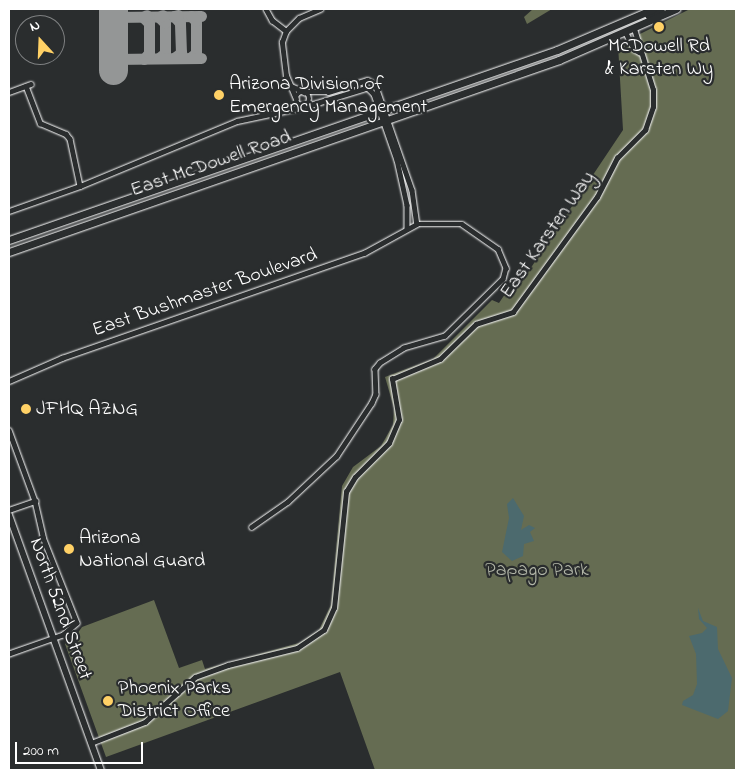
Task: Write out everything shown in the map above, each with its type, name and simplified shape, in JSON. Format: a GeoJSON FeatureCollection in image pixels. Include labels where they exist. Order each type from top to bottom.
{"type":"FeatureCollection","features":[{"type":"Feature","properties":{"kind":"main road","name":"East McDowell Road"},"geometry":{"type":"LineString","coordinates":[[9,240],[383,112],[557,50],[653,9]]}},
{"type":"Feature","properties":{"kind":"main road"},"geometry":{"type":"LineString","coordinates":[[626,33],[632,23],[661,9]]}},
{"type":"Feature","properties":{"kind":"main road","name":"East McDowell Road"},"geometry":{"type":"LineString","coordinates":[[9,252],[559,60],[626,33],[676,9]]}},
{"type":"Feature","properties":{"kind":"main road","name":"North 52nd Street"},"geometry":{"type":"LineString","coordinates":[[9,515],[101,770]]}},
{"type":"Feature","properties":{"kind":"street"},"geometry":{"type":"LineString","coordinates":[[266,9],[277,25],[286,31]]}},
{"type":"Feature","properties":{"kind":"street"},"geometry":{"type":"LineString","coordinates":[[305,106],[296,99],[289,85],[281,48],[286,31],[298,18],[320,9]]}},
{"type":"Feature","properties":{"kind":"street","name":"East Karsten Way"},"geometry":{"type":"LineString","coordinates":[[92,743],[145,722],[195,677],[228,665],[297,648],[324,630],[334,608],[346,492],[355,477],[389,443],[399,420],[392,379],[421,369],[440,359],[476,324],[507,316],[519,306],[598,196],[617,158],[645,130],[653,107],[653,90],[639,52],[634,29]]}},
{"type":"Feature","properties":{"kind":"street","name":"East Karsten Way"},"geometry":{"type":"LineString","coordinates":[[626,33],[634,50],[639,52]]}},
{"type":"Feature","properties":{"kind":"street"},"geometry":{"type":"LineString","coordinates":[[287,111],[304,92],[328,92],[367,80],[377,87],[386,121],[412,190],[418,224]]}},
{"type":"Feature","properties":{"kind":"street"},"geometry":{"type":"LineString","coordinates":[[9,92],[29,85],[40,123],[66,134],[70,138],[80,186]]}},
{"type":"Feature","properties":{"kind":"street"},"geometry":{"type":"LineString","coordinates":[[289,85],[304,92],[310,98],[305,106]]}},
{"type":"Feature","properties":{"kind":"street"},"geometry":{"type":"LineString","coordinates":[[9,211],[80,186],[237,121],[287,111],[369,89],[374,94],[383,112]]}},
{"type":"Feature","properties":{"kind":"street"},"geometry":{"type":"LineString","coordinates":[[386,121],[405,197],[407,228]]}},
{"type":"Feature","properties":{"kind":"street","name":"East Bushmaster Boulevard"},"geometry":{"type":"LineString","coordinates":[[9,382],[69,356],[364,253],[382,246],[407,228],[418,224],[462,224],[477,232],[503,257],[506,268],[503,279],[445,336],[404,348],[380,363],[375,369],[376,394],[372,403],[337,456],[288,502],[252,527]]}},
{"type":"Feature","properties":{"kind":"street"},"geometry":{"type":"LineString","coordinates":[[9,430],[34,502],[42,537],[67,606],[77,623],[74,628],[53,638],[9,654]]}},
{"type":"Feature","properties":{"kind":"street"},"geometry":{"type":"LineString","coordinates":[[9,510],[34,502]]}},
{"type":"Feature","properties":{"kind":"green space"},"geometry":{"type":"Polygon","coordinates":[[[533,9],[552,9],[527,24],[524,17],[533,9]]]}},
{"type":"Feature","properties":{"kind":"green space","name":"Papago Park"},"geometry":{"type":"Polygon","coordinates":[[[690,9],[736,9],[736,770],[375,770],[340,672],[106,757],[65,644],[67,640],[75,637],[82,627],[154,600],[179,668],[202,660],[205,669],[299,643],[319,630],[331,605],[342,486],[353,467],[381,446],[393,425],[394,408],[385,377],[433,359],[492,300],[499,303],[505,294],[510,299],[623,130],[618,45],[690,9]]]}},
{"type":"Feature","properties":{"kind":"water"},"geometry":{"type":"Polygon","coordinates":[[[513,498],[524,516],[521,530],[529,525],[535,528],[530,532],[534,541],[524,544],[523,556],[512,561],[502,552],[509,518],[507,504],[513,498]]]}},
{"type":"Feature","properties":{"kind":"water"},"geometry":{"type":"Polygon","coordinates":[[[698,608],[703,621],[717,627],[718,649],[732,678],[728,711],[718,719],[682,705],[683,701],[693,695],[697,684],[696,654],[689,636],[702,633],[707,628],[699,619],[698,608]]]}},
{"type":"Feature","properties":{"kind":"taxiway"},"geometry":{"type":"LineString","coordinates":[[144,59],[149,53],[149,23],[143,17],[147,15]]}},
{"type":"Feature","properties":{"kind":"taxiway"},"geometry":{"type":"LineString","coordinates":[[159,58],[165,53],[165,23],[159,17],[163,15]]}},
{"type":"Feature","properties":{"kind":"taxiway"},"geometry":{"type":"LineString","coordinates":[[174,58],[181,53],[180,23],[174,16],[178,15]]}},
{"type":"Feature","properties":{"kind":"taxiway"},"geometry":{"type":"LineString","coordinates":[[190,58],[196,53],[196,21],[191,16]]}},
{"type":"Feature","properties":{"kind":"taxiway"},"geometry":{"type":"LineString","coordinates":[[113,17],[201,16]]}},
{"type":"Feature","properties":{"kind":"taxiway"},"geometry":{"type":"LineString","coordinates":[[113,59],[201,58]]}},
{"type":"Feature","properties":{"kind":"runway"},"geometry":{"type":"LineString","coordinates":[[113,9],[113,70]]}},
{"type":"Feature","properties":{"kind":"place","name":"McDowell Rd & Karsten Wy"},"geometry":{"type":"Point","coordinates":[659,27]}},
{"type":"Feature","properties":{"kind":"place","name":"Arizona Division of Emergency Management"},"geometry":{"type":"Point","coordinates":[219,95]}},
{"type":"Feature","properties":{"kind":"place","name":"JFHQ AZNG"},"geometry":{"type":"Point","coordinates":[26,409]}},
{"type":"Feature","properties":{"kind":"place","name":"Arizona National Guard"},"geometry":{"type":"Point","coordinates":[69,549]}},
{"type":"Feature","properties":{"kind":"place","name":"Phoenix Parks District Office"},"geometry":{"type":"Point","coordinates":[108,701]}}]}
